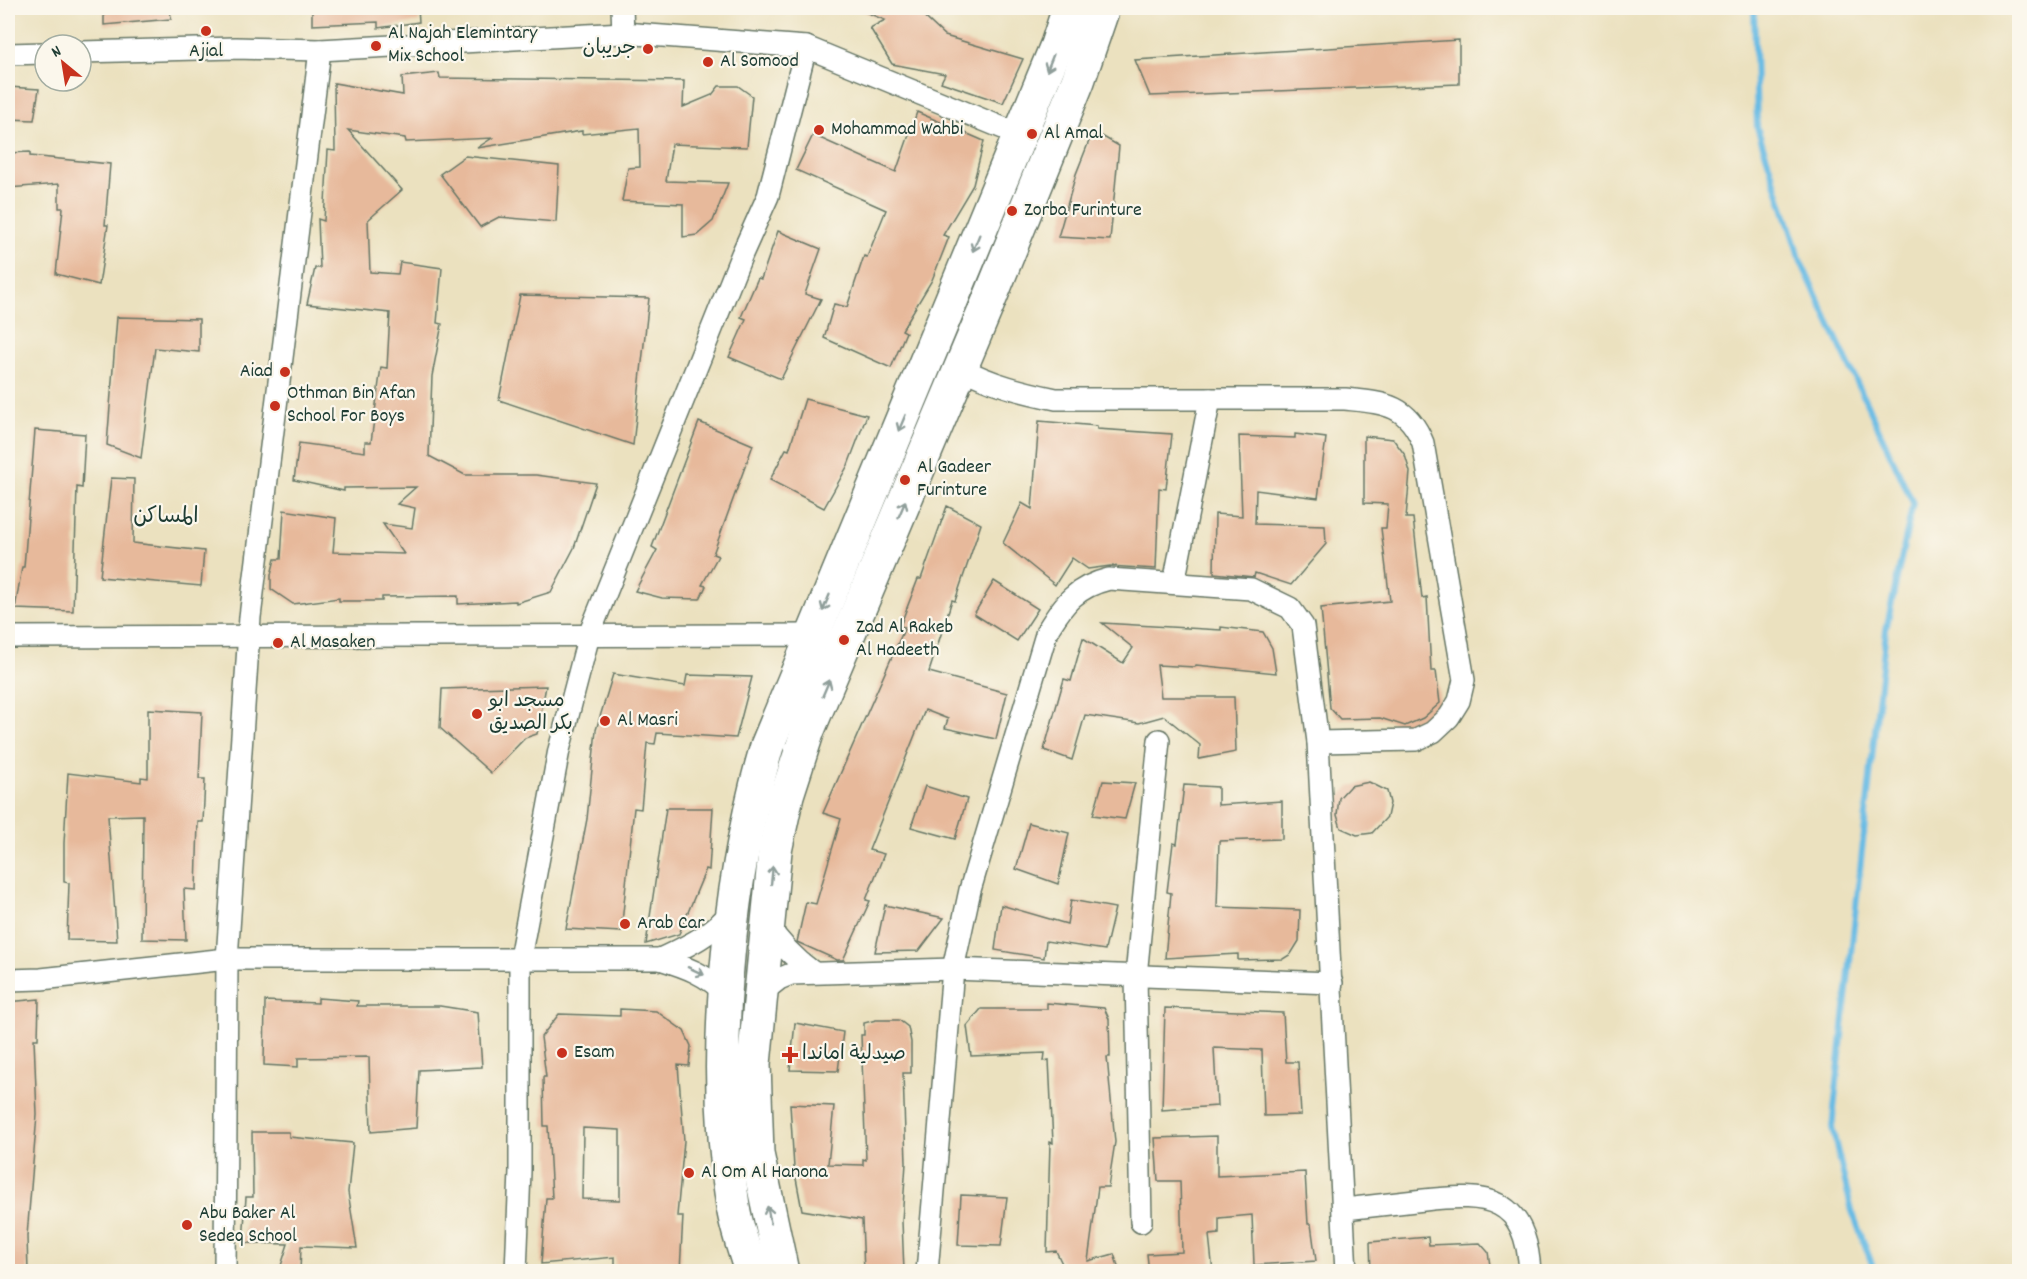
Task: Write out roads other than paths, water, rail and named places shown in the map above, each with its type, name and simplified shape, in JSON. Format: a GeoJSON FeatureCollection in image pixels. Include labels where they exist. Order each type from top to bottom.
{"type":"FeatureCollection","features":[{"type":"Feature","properties":{"kind":"main road"},"geometry":{"type":"LineString","coordinates":[[751,1272],[733,1208],[727,1160],[723,1091],[726,994],[735,908],[751,802],[767,746],[1057,45],[1069,8]]}},
{"type":"Feature","properties":{"kind":"main road"},"geometry":{"type":"LineString","coordinates":[[782,1272],[757,1154],[754,1064],[775,851],[787,795],[808,730],[961,368],[1078,81],[1104,8]]}},
{"type":"Feature","properties":{"kind":"street"},"geometry":{"type":"LineString","coordinates":[[622,8],[622,33]]}},
{"type":"Feature","properties":{"kind":"street"},"geometry":{"type":"LineString","coordinates":[[93,52],[236,48],[320,50],[622,33],[806,47],[1020,135]]}},
{"type":"Feature","properties":{"kind":"street"},"geometry":{"type":"LineString","coordinates":[[516,1272],[520,1171],[520,958],[559,750],[589,635],[768,196],[806,47]]}},
{"type":"Feature","properties":{"kind":"street"},"geometry":{"type":"LineString","coordinates":[[225,1272],[227,959],[250,636],[320,50]]}},
{"type":"Feature","properties":{"kind":"street"},"geometry":{"type":"LineString","coordinates":[[8,54],[33,53]]}},
{"type":"Feature","properties":{"kind":"street"},"geometry":{"type":"LineString","coordinates":[[961,368],[983,380],[1018,392],[1056,399],[1345,399],[1379,402],[1402,411],[1415,423],[1423,443],[1464,680],[1459,701],[1449,717],[1433,732],[1416,740],[1318,742]]}},
{"type":"Feature","properties":{"kind":"street"},"geometry":{"type":"LineString","coordinates":[[1174,583],[1210,399]]}},
{"type":"Feature","properties":{"kind":"street"},"geometry":{"type":"LineString","coordinates":[[927,1272],[953,969],[969,890],[1047,631],[1060,608],[1075,593],[1091,583],[1109,579],[1251,590],[1271,597],[1290,608],[1304,626],[1318,742],[1345,1209],[1346,1272]]}},
{"type":"Feature","properties":{"kind":"street"},"geometry":{"type":"LineString","coordinates":[[8,637],[813,635],[844,644]]}},
{"type":"Feature","properties":{"kind":"street"},"geometry":{"type":"LineString","coordinates":[[1141,1222],[1136,976],[1159,740]]}},
{"type":"Feature","properties":{"kind":"street"},"geometry":{"type":"LineString","coordinates":[[660,959],[706,936],[720,926],[735,908]]}},
{"type":"Feature","properties":{"kind":"street"},"geometry":{"type":"LineString","coordinates":[[767,924],[778,942],[795,959],[813,972]]}},
{"type":"Feature","properties":{"kind":"street"},"geometry":{"type":"LineString","coordinates":[[8,980],[41,979],[227,959],[660,959],[693,969],[710,978],[726,994]]}},
{"type":"Feature","properties":{"kind":"street"},"geometry":{"type":"LineString","coordinates":[[760,994],[779,979],[791,974],[953,969],[1332,983]]}},
{"type":"Feature","properties":{"kind":"street"},"geometry":{"type":"LineString","coordinates":[[1345,1209],[1457,1196],[1482,1197],[1502,1206],[1514,1217],[1528,1252],[1530,1272]]}},
{"type":"Feature","properties":{"kind":"waterway"},"geometry":{"type":"LineString","coordinates":[[1754,8],[1757,127],[1801,262],[1913,503],[1886,630],[1832,1128],[1852,1211],[1875,1272]]}},
{"type":"Feature","properties":{"kind":"place","name":"Ajial"},"geometry":{"type":"Point","coordinates":[206,31]}},
{"type":"Feature","properties":{"kind":"place","name":"Al Najah Elemintary Mix School"},"geometry":{"type":"Point","coordinates":[376,46]}},
{"type":"Feature","properties":{"kind":"place","name":"جريبان"},"geometry":{"type":"Point","coordinates":[648,49]}},
{"type":"Feature","properties":{"kind":"place","name":"Al Somood"},"geometry":{"type":"Point","coordinates":[708,62]}},
{"type":"Feature","properties":{"kind":"place","name":"Mohammad Wahbi"},"geometry":{"type":"Point","coordinates":[819,130]}},
{"type":"Feature","properties":{"kind":"place","name":"Al Amal"},"geometry":{"type":"Point","coordinates":[1032,134]}},
{"type":"Feature","properties":{"kind":"place","name":"Zorba Furinture"},"geometry":{"type":"Point","coordinates":[1012,211]}},
{"type":"Feature","properties":{"kind":"place","name":"Aiad"},"geometry":{"type":"Point","coordinates":[285,372]}},
{"type":"Feature","properties":{"kind":"place","name":"Othman Bin Afan School For Boys"},"geometry":{"type":"Point","coordinates":[275,406]}},
{"type":"Feature","properties":{"kind":"place","name":"Al Gadeer Furinture"},"geometry":{"type":"Point","coordinates":[905,480]}},
{"type":"Feature","properties":{"kind":"place","name":"Zad Al Rakeb Al Hadeeth"},"geometry":{"type":"Point","coordinates":[844,640]}},
{"type":"Feature","properties":{"kind":"place","name":"Al Masaken"},"geometry":{"type":"Point","coordinates":[278,643]}},
{"type":"Feature","properties":{"kind":"place","name":"مسجد ابو بكر الصديق"},"geometry":{"type":"Point","coordinates":[477,714]}},
{"type":"Feature","properties":{"kind":"place","name":"Al Masri"},"geometry":{"type":"Point","coordinates":[605,721]}},
{"type":"Feature","properties":{"kind":"place","name":"Arab Car"},"geometry":{"type":"Point","coordinates":[625,924]}},
{"type":"Feature","properties":{"kind":"place","name":"Esam"},"geometry":{"type":"Point","coordinates":[562,1053]}},
{"type":"Feature","properties":{"kind":"place","name":"صيدلية اماندا"},"geometry":{"type":"Point","coordinates":[790,1055]}},
{"type":"Feature","properties":{"kind":"place","name":"Al Om Al Hanona"},"geometry":{"type":"Point","coordinates":[689,1173]}},
{"type":"Feature","properties":{"kind":"place","name":"Abu Baker Al Sedeq School"},"geometry":{"type":"Point","coordinates":[187,1225]}},
{"type":"Feature","properties":{"kind":"district","name":"المساكن"},"geometry":{"type":"Point","coordinates":[166,517]}}]}
